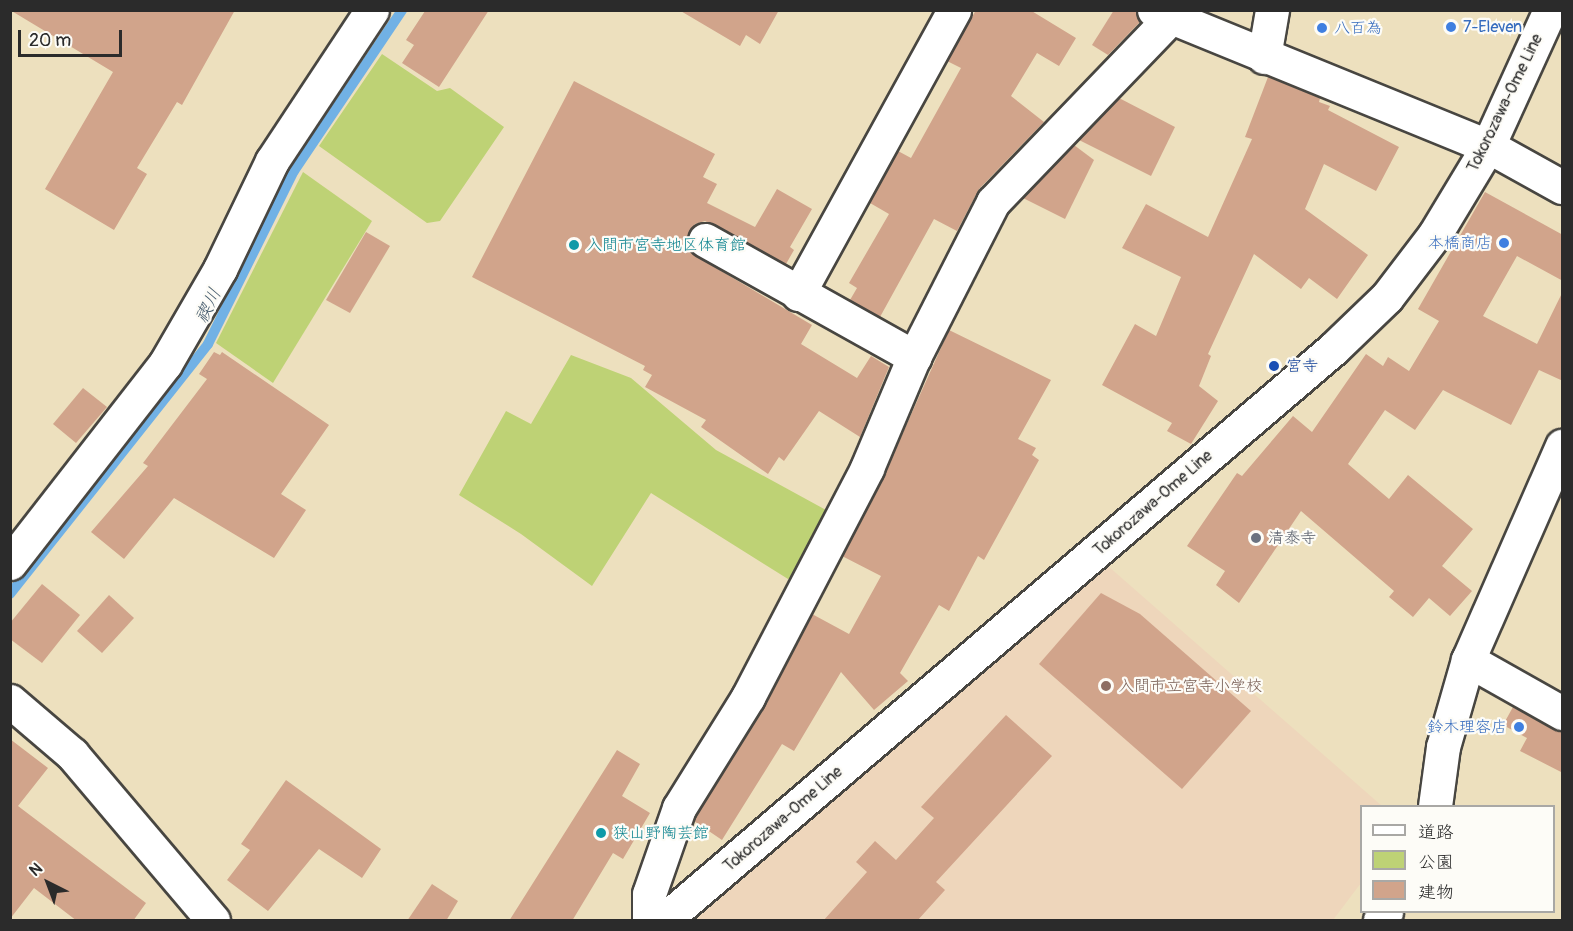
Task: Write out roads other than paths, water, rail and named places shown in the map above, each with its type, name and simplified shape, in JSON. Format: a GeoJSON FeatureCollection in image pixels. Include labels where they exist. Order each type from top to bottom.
{"type":"FeatureCollection","features":[{"type":"Feature","properties":{"kind":"street"},"geometry":{"type":"LineString","coordinates":[[10,563],[165,364],[220,269],[272,161],[372,10]]}},
{"type":"Feature","properties":{"kind":"street"},"geometry":{"type":"LineString","coordinates":[[798,294],[954,10]]}},
{"type":"Feature","properties":{"kind":"street"},"geometry":{"type":"LineString","coordinates":[[1264,57],[1272,10]]}},
{"type":"Feature","properties":{"kind":"street","name":"Tokorozawa-Ome Line"},"geometry":{"type":"LineString","coordinates":[[664,921],[1333,349],[1387,297],[1435,234],[1488,146],[1550,10]]}},
{"type":"Feature","properties":{"kind":"street"},"geometry":{"type":"LineString","coordinates":[[650,921],[649,894],[679,808],[748,697],[867,468],[914,357],[993,202],[1162,14],[1488,146],[1563,188]]}},
{"type":"Feature","properties":{"kind":"street"},"geometry":{"type":"LineString","coordinates":[[705,240],[914,357]]}},
{"type":"Feature","properties":{"kind":"street"},"geometry":{"type":"LineString","coordinates":[[1435,805],[1443,747],[1468,660],[1563,446]]}},
{"type":"Feature","properties":{"kind":"street"},"geometry":{"type":"LineString","coordinates":[[1468,660],[1563,713]]}},
{"type":"Feature","properties":{"kind":"street"},"geometry":{"type":"LineString","coordinates":[[10,701],[72,754],[213,921]]}},
{"type":"Feature","properties":{"kind":"waterway","name":"禊川"},"geometry":{"type":"LineString","coordinates":[[10,594],[208,344],[294,171],[402,10]]}},
{"type":"Feature","properties":{"kind":"place","name":"7-Eleven"},"geometry":{"type":"Point","coordinates":[1451,27]}},
{"type":"Feature","properties":{"kind":"place","name":"八百為"},"geometry":{"type":"Point","coordinates":[1322,28]}},
{"type":"Feature","properties":{"kind":"place","name":"本橋商店"},"geometry":{"type":"Point","coordinates":[1504,243]}},
{"type":"Feature","properties":{"kind":"place","name":"入間市宮寺地区体育館"},"geometry":{"type":"Point","coordinates":[574,245]}},
{"type":"Feature","properties":{"kind":"place","name":"宮寺"},"geometry":{"type":"Point","coordinates":[1274,366]}},
{"type":"Feature","properties":{"kind":"place","name":"清泰寺"},"geometry":{"type":"Point","coordinates":[1256,538]}},
{"type":"Feature","properties":{"kind":"place","name":"入間市立宮寺小学校"},"geometry":{"type":"Point","coordinates":[1106,686]}},
{"type":"Feature","properties":{"kind":"place","name":"鈴木理容店"},"geometry":{"type":"Point","coordinates":[1519,727]}},
{"type":"Feature","properties":{"kind":"place","name":"狭山野陶芸館"},"geometry":{"type":"Point","coordinates":[601,833]}}]}
